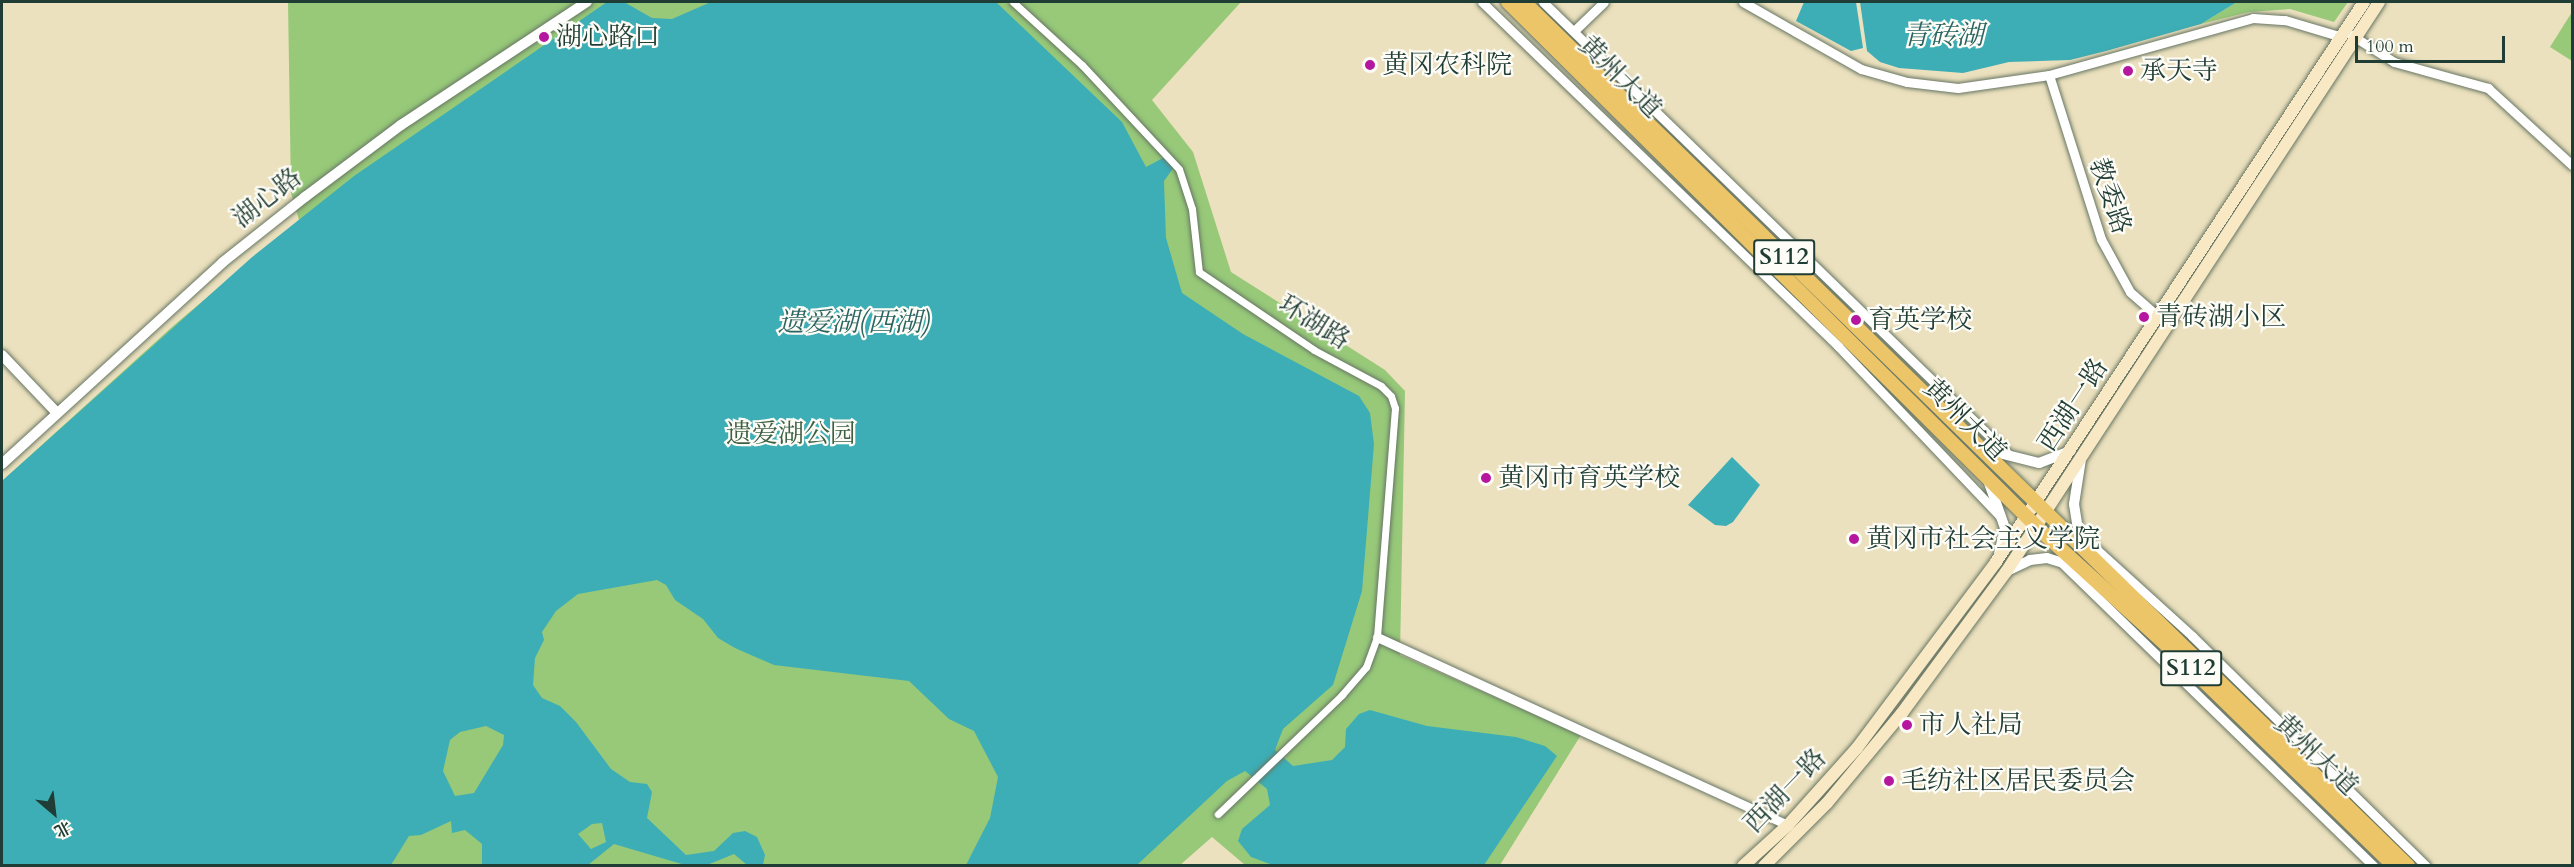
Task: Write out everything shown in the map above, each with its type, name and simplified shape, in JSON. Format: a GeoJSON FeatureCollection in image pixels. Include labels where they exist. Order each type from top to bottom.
{"type":"FeatureCollection","features":[{"type":"Feature","properties":{"kind":"main road","name":"黄州大道"},"geometry":{"type":"LineString","coordinates":[[1508,2],[2031,521],[2189,666],[2394,866]]}},
{"type":"Feature","properties":{"kind":"main road","name":"黄州大道"},"geometry":{"type":"LineString","coordinates":[[1524,2],[2408,866]]}},
{"type":"Feature","properties":{"kind":"main road","name":"西湖一路"},"geometry":{"type":"LineString","coordinates":[[1764,866],[1827,803],[1902,713],[2006,572],[2031,521],[2348,35],[2364,2]]}},
{"type":"Feature","properties":{"kind":"main road","name":"西湖一路"},"geometry":{"type":"LineString","coordinates":[[2077,452],[2158,316],[2348,35],[2379,2]]}},
{"type":"Feature","properties":{"kind":"main road","name":"西湖一路"},"geometry":{"type":"LineString","coordinates":[[1743,866],[1788,825],[1863,739],[1996,562],[2031,521]]}},
{"type":"Feature","properties":{"kind":"street","name":"湖心路"},"geometry":{"type":"LineString","coordinates":[[2,464],[223,262],[322,183],[410,119],[587,2]]}},
{"type":"Feature","properties":{"kind":"street","name":"环湖路"},"geometry":{"type":"LineString","coordinates":[[1013,2],[1082,65],[1179,169],[1192,209],[1199,272],[1314,350],[1381,386],[1391,396],[1395,408],[1377,637],[1366,667],[1354,683],[1218,814]]}},
{"type":"Feature","properties":{"kind":"street"},"geometry":{"type":"LineString","coordinates":[[1482,2],[1838,346],[2002,519]]}},
{"type":"Feature","properties":{"kind":"street"},"geometry":{"type":"LineString","coordinates":[[1543,2],[1575,30],[2013,459]]}},
{"type":"Feature","properties":{"kind":"street"},"geometry":{"type":"LineString","coordinates":[[1575,30],[1604,2]]}},
{"type":"Feature","properties":{"kind":"street"},"geometry":{"type":"LineString","coordinates":[[1743,2],[1861,69],[1907,82],[1958,88],[2049,75],[2253,18],[2285,20],[2348,35],[2394,63],[2488,88],[2572,165]]}},
{"type":"Feature","properties":{"kind":"street","name":"教委路"},"geometry":{"type":"LineString","coordinates":[[2049,75],[2101,239],[2130,292],[2158,316]]}},
{"type":"Feature","properties":{"kind":"street"},"geometry":{"type":"LineString","coordinates":[[2,355],[57,413]]}},
{"type":"Feature","properties":{"kind":"street"},"geometry":{"type":"LineString","coordinates":[[1979,448],[2013,459],[2039,463],[2077,452],[2074,504],[2081,535],[2092,557]]}},
{"type":"Feature","properties":{"kind":"street"},"geometry":{"type":"LineString","coordinates":[[1985,475],[2002,519],[2004,536],[1996,562]]}},
{"type":"Feature","properties":{"kind":"street"},"geometry":{"type":"LineString","coordinates":[[2081,535],[2192,636],[2426,866]]}},
{"type":"Feature","properties":{"kind":"street"},"geometry":{"type":"LineString","coordinates":[[2006,572],[2030,560],[2060,560],[2081,569]]}},
{"type":"Feature","properties":{"kind":"street"},"geometry":{"type":"LineString","coordinates":[[2060,560],[2374,866]]}},
{"type":"Feature","properties":{"kind":"street"},"geometry":{"type":"LineString","coordinates":[[1377,637],[1788,825]]}},
{"type":"Feature","properties":{"kind":"green space","name":"遗爱湖(西湖)"},"geometry":{"type":"Polygon","coordinates":[[[288,2],[1241,2],[1152,100],[1193,152],[1231,272],[1385,370],[1405,391],[1400,655],[1581,735],[1500,865],[1245,865],[1212,837],[1179,866],[2,866],[2,481],[173,326],[299,220],[291,193],[288,2]]]}},
{"type":"Feature","properties":{"kind":"green space"},"geometry":{"type":"Polygon","coordinates":[[[2237,2],[2348,2],[2334,22],[2290,9],[2249,12],[2201,24],[2237,2]]]}},
{"type":"Feature","properties":{"kind":"green space"},"geometry":{"type":"Polygon","coordinates":[[[2572,12],[2572,61],[2550,47],[2572,12]]]}},
{"type":"Feature","properties":{"kind":"water","name":"遗爱湖(西湖)"},"geometry":{"type":"Polygon","coordinates":[[[607,2],[624,2],[652,18],[672,19],[711,2],[996,2],[1122,122],[1146,167],[1163,158],[1174,167],[1164,181],[1166,238],[1182,293],[1243,334],[1359,396],[1370,413],[1374,444],[1362,591],[1333,685],[1283,729],[1275,750],[1293,766],[1332,760],[1345,747],[1346,729],[1359,714],[1370,710],[1427,726],[1516,737],[1545,746],[1557,756],[1484,865],[1273,865],[1251,857],[1238,841],[1242,829],[1270,805],[1267,789],[1245,771],[1227,781],[1137,865],[966,865],[990,818],[998,777],[974,731],[949,719],[909,681],[774,665],[735,648],[718,638],[703,619],[675,600],[666,585],[657,580],[578,594],[556,611],[542,632],[544,640],[535,658],[533,685],[542,698],[560,706],[576,722],[611,769],[630,782],[647,784],[652,792],[647,818],[686,855],[714,851],[733,833],[745,831],[757,837],[765,855],[763,865],[747,865],[734,854],[707,865],[685,865],[614,844],[588,865],[482,865],[482,844],[465,830],[452,833],[451,821],[421,835],[409,836],[391,865],[2,866],[2,481],[251,258],[354,176],[607,2]],[[486,726],[460,732],[450,740],[443,771],[455,796],[474,793],[503,745],[504,735],[486,726]],[[602,823],[592,824],[578,834],[591,849],[606,842],[602,823]]]}},
{"type":"Feature","properties":{"kind":"water"},"geometry":{"type":"Polygon","coordinates":[[[1804,2],[1856,2],[1863,48],[1851,51],[1796,21],[1804,2]]]}},
{"type":"Feature","properties":{"kind":"water","name":"青砖湖"},"geometry":{"type":"Polygon","coordinates":[[[1860,2],[2237,2],[2201,24],[2106,51],[2070,60],[2009,62],[1963,73],[1899,68],[1880,62],[1867,51],[1860,2]]]}},
{"type":"Feature","properties":{"kind":"water"},"geometry":{"type":"Polygon","coordinates":[[[1732,457],[1760,485],[1733,522],[1726,526],[1715,525],[1688,505],[1732,457]]]}},
{"type":"Feature","properties":{"kind":"place","name":"湖心路口"},"geometry":{"type":"Point","coordinates":[544,37]}},
{"type":"Feature","properties":{"kind":"place","name":"黄冈农科院"},"geometry":{"type":"Point","coordinates":[1370,65]}},
{"type":"Feature","properties":{"kind":"place","name":"承天寺"},"geometry":{"type":"Point","coordinates":[2128,71]}},
{"type":"Feature","properties":{"kind":"place","name":"青砖湖小区"},"geometry":{"type":"Point","coordinates":[2144,317]}},
{"type":"Feature","properties":{"kind":"place","name":"育英学校"},"geometry":{"type":"Point","coordinates":[1856,320]}},
{"type":"Feature","properties":{"kind":"place","name":"黄冈市育英学校"},"geometry":{"type":"Point","coordinates":[1486,478]}},
{"type":"Feature","properties":{"kind":"place","name":"黄冈市社会主义学院"},"geometry":{"type":"Point","coordinates":[1854,539]}},
{"type":"Feature","properties":{"kind":"place","name":"市人社局"},"geometry":{"type":"Point","coordinates":[1907,725]}},
{"type":"Feature","properties":{"kind":"place","name":"毛纺社区居民委员会"},"geometry":{"type":"Point","coordinates":[1889,781]}},
{"type":"Feature","properties":{"kind":"park label","name":"遗爱湖公园"},"geometry":{"type":"Point","coordinates":[791,434]}}]}
